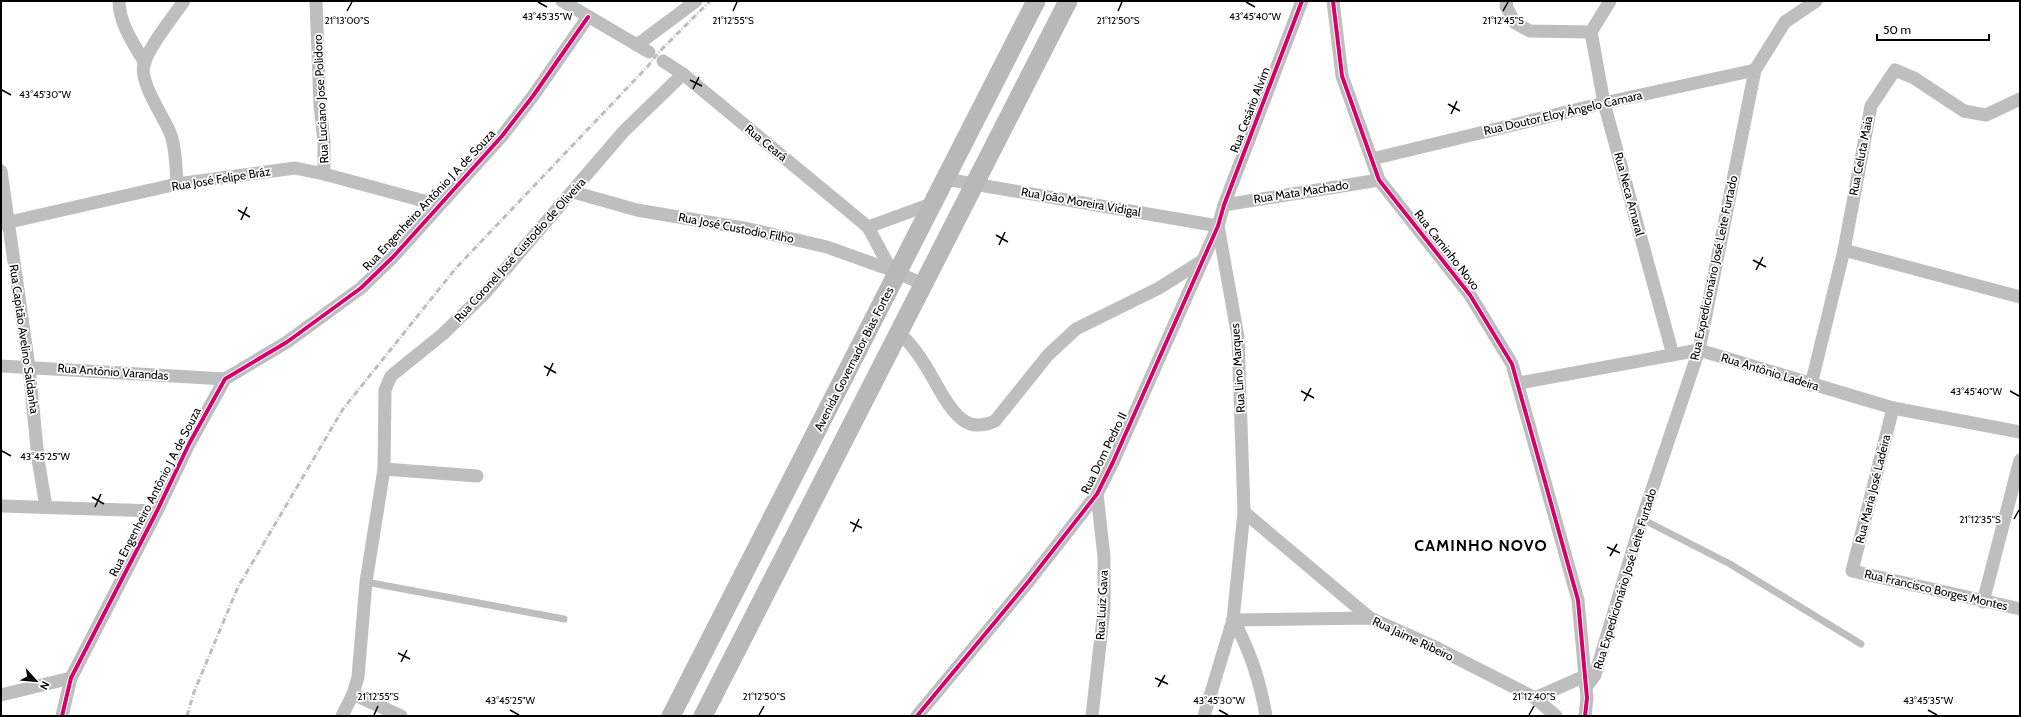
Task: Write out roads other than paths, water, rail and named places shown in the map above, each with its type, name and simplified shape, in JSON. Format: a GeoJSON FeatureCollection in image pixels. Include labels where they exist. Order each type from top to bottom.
{"type":"FeatureCollection","features":[{"type":"Feature","properties":{"kind":"main road","name":"Avenida Governador Bias Fortes"},"geometry":{"type":"LineString","coordinates":[[671,716],[797,472],[894,271],[945,179],[1036,1]]}},
{"type":"Feature","properties":{"kind":"main road"},"geometry":{"type":"LineString","coordinates":[[703,716],[900,333],[974,183],[1068,1]]}},
{"type":"Feature","properties":{"kind":"main road"},"geometry":{"type":"LineString","coordinates":[[797,472],[821,484]]}},
{"type":"Feature","properties":{"kind":"street"},"geometry":{"type":"LineString","coordinates":[[119,1],[122,17],[129,35],[145,63],[145,78],[149,89],[171,136],[176,161],[177,184]]}},
{"type":"Feature","properties":{"kind":"street"},"geometry":{"type":"LineString","coordinates":[[145,63],[184,1]]}},
{"type":"Feature","properties":{"kind":"street","name":"Rua Luciano Jose Polidoro"},"geometry":{"type":"LineString","coordinates":[[316,1],[320,105],[324,142],[324,174]]}},
{"type":"Feature","properties":{"kind":"street"},"geometry":{"type":"LineString","coordinates":[[562,1],[584,10],[649,52]]}},
{"type":"Feature","properties":{"kind":"street"},"geometry":{"type":"LineString","coordinates":[[637,45],[696,1]]}},
{"type":"Feature","properties":{"kind":"street","name":"Rua Cesário Alvim"},"geometry":{"type":"LineString","coordinates":[[1218,226],[1224,205],[1302,1]]}},
{"type":"Feature","properties":{"kind":"street","name":"Rua Caminho Novo"},"geometry":{"type":"LineString","coordinates":[[1333,1],[1342,76],[1378,180],[1470,295],[1512,364],[1519,383],[1578,600],[1587,698],[1586,715]]}},
{"type":"Feature","properties":{"kind":"street"},"geometry":{"type":"LineString","coordinates":[[1507,1],[1506,6],[1515,23],[1530,31],[1591,32],[1610,1]]}},
{"type":"Feature","properties":{"kind":"street","name":"Rua Expedicionário José Leite Furtado"},"geometry":{"type":"LineString","coordinates":[[1585,682],[1595,675],[1642,519],[1699,350],[1755,70],[1785,22],[1816,1]]}},
{"type":"Feature","properties":{"kind":"street","name":"Rua Engenheiro Antônio J A de Souza"},"geometry":{"type":"LineString","coordinates":[[62,716],[71,678],[157,511],[189,444],[225,379],[286,342],[361,288],[393,257],[502,136],[533,96],[584,10]]}},
{"type":"Feature","properties":{"kind":"street","name":"Rua Neca Amaral"},"geometry":{"type":"LineString","coordinates":[[1591,32],[1604,103],[1673,355]]}},
{"type":"Feature","properties":{"kind":"street","name":"Rua Ceará"},"geometry":{"type":"LineString","coordinates":[[663,61],[683,74],[868,226],[894,271]]}},
{"type":"Feature","properties":{"kind":"street","name":"Rua Doutor Eloy Ângelo Camara"},"geometry":{"type":"LineString","coordinates":[[1372,159],[1604,103],[1755,70]]}},
{"type":"Feature","properties":{"kind":"street","name":"Rua Celuta Maia"},"geometry":{"type":"LineString","coordinates":[[1811,385],[1844,250],[1871,106],[1895,70],[1914,78],[1964,111],[1986,114],[2020,99]]}},
{"type":"Feature","properties":{"kind":"street","name":"Rua Coronel José Custodio de Oliveira"},"geometry":{"type":"LineString","coordinates":[[342,716],[353,694],[359,664],[366,582],[384,469],[385,390],[388,380],[416,355],[443,334],[485,293],[624,131],[683,74]]}},
{"type":"Feature","properties":{"kind":"street","name":"Rua José Felipe Bráz"},"geometry":{"type":"LineString","coordinates":[[4,223],[177,184],[295,168],[324,174],[439,205]]}},
{"type":"Feature","properties":{"kind":"street","name":"Rua Capitão Avelino Saldanha"},"geometry":{"type":"LineString","coordinates":[[1,172],[4,223],[29,367],[38,459],[46,508]]}},
{"type":"Feature","properties":{"kind":"street","name":"Rua João Moreira Vidigal"},"geometry":{"type":"LineString","coordinates":[[945,179],[1218,226]]}},
{"type":"Feature","properties":{"kind":"street","name":"Rua Mata Machado"},"geometry":{"type":"LineString","coordinates":[[1224,205],[1378,180]]}},
{"type":"Feature","properties":{"kind":"street","name":"Rua José Custodio Filho"},"geometry":{"type":"LineString","coordinates":[[573,192],[637,210],[749,229],[827,247],[894,271]]}},
{"type":"Feature","properties":{"kind":"street"},"geometry":{"type":"LineString","coordinates":[[868,226],[931,204]]}},
{"type":"Feature","properties":{"kind":"street","name":"Rua Dom Pedro II"},"geometry":{"type":"LineString","coordinates":[[917,716],[1029,581],[1097,494],[1113,462],[1218,226]]}},
{"type":"Feature","properties":{"kind":"street","name":"Rua Lino Marques"},"geometry":{"type":"LineString","coordinates":[[1204,716],[1233,620],[1244,512],[1238,337],[1218,226]]}},
{"type":"Feature","properties":{"kind":"street"},"geometry":{"type":"LineString","coordinates":[[1844,250],[2020,297]]}},
{"type":"Feature","properties":{"kind":"street"},"geometry":{"type":"LineString","coordinates":[[900,333],[923,361],[957,415],[966,422],[977,425],[988,424],[995,421],[1048,355],[1076,329],[1159,288],[1202,261]]}},
{"type":"Feature","properties":{"kind":"street"},"geometry":{"type":"LineString","coordinates":[[894,271],[923,284]]}},
{"type":"Feature","properties":{"kind":"street","name":"Rua Antônio Ladeira"},"geometry":{"type":"LineString","coordinates":[[1519,383],[1699,350],[1811,385],[1893,408],[2020,432]]}},
{"type":"Feature","properties":{"kind":"street","name":"Rua Antônio Varandas"},"geometry":{"type":"LineString","coordinates":[[1,366],[225,379]]}},
{"type":"Feature","properties":{"kind":"street","name":"Rua Maria José Ladeira"},"geometry":{"type":"LineString","coordinates":[[1852,571],[1893,408]]}},
{"type":"Feature","properties":{"kind":"street"},"geometry":{"type":"LineString","coordinates":[[1983,602],[2020,460]]}},
{"type":"Feature","properties":{"kind":"street"},"geometry":{"type":"LineString","coordinates":[[384,469],[477,476]]}},
{"type":"Feature","properties":{"kind":"street","name":"Rua Luiz Gava"},"geometry":{"type":"LineString","coordinates":[[1092,716],[1104,608],[1104,557],[1097,494]]}},
{"type":"Feature","properties":{"kind":"street"},"geometry":{"type":"LineString","coordinates":[[1,506],[157,511]]}},
{"type":"Feature","properties":{"kind":"street"},"geometry":{"type":"LineString","coordinates":[[1244,512],[1370,618]]}},
{"type":"Feature","properties":{"kind":"street","name":"Rua Francisco Borges Montes"},"geometry":{"type":"LineString","coordinates":[[1852,571],[1983,602],[2020,609]]}},
{"type":"Feature","properties":{"kind":"street","name":"Rua Jaime Ribeiro"},"geometry":{"type":"LineString","coordinates":[[1233,620],[1370,618],[1435,647],[1535,698],[1556,716]]}},
{"type":"Feature","properties":{"kind":"street"},"geometry":{"type":"LineString","coordinates":[[1233,620],[1254,660],[1262,688],[1266,716]]}},
{"type":"Feature","properties":{"kind":"street"},"geometry":{"type":"LineString","coordinates":[[1,694],[71,678]]}},
{"type":"Feature","properties":{"kind":"street"},"geometry":{"type":"LineString","coordinates":[[1535,698],[1585,682]]}},
{"type":"Feature","properties":{"kind":"street"},"geometry":{"type":"LineString","coordinates":[[353,694],[401,716]]}},
{"type":"Feature","properties":{"kind":"lane"},"geometry":{"type":"LineString","coordinates":[[1642,519],[1730,564],[1861,644]]}},
{"type":"Feature","properties":{"kind":"lane"},"geometry":{"type":"LineString","coordinates":[[366,582],[564,619]]}},
{"type":"Feature","properties":{"kind":"railway"},"geometry":{"type":"LineString","coordinates":[[187,716],[194,692],[238,587],[343,409],[456,268],[648,66],[659,52],[710,1]]}},
{"type":"Feature","properties":{"kind":"district","name":"CAMINHO NOVO"},"geometry":{"type":"Point","coordinates":[1481,545]}}]}
